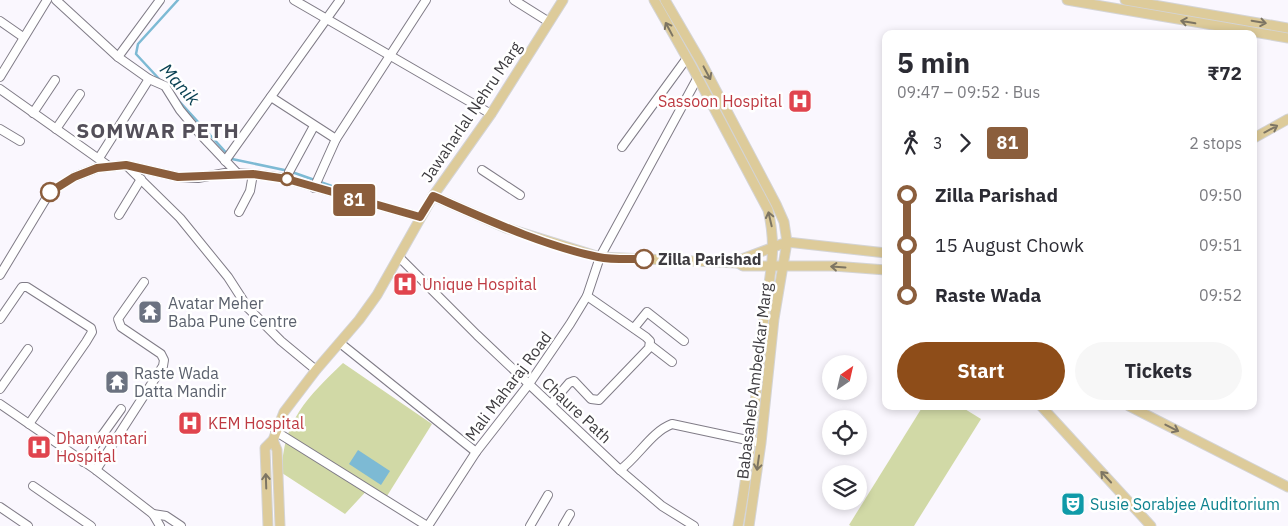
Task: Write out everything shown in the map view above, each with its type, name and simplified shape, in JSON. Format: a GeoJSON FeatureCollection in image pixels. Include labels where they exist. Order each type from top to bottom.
{"type":"FeatureCollection","features":[{"type":"Feature","properties":{"kind":"main road","name":"Jawaharlal Nehru Marg"},"geometry":{"type":"LineString","coordinates":[[268,526],[265,448],[273,440],[275,430],[284,412],[316,370],[344,347],[399,257],[433,196],[491,114],[563,0]]}},
{"type":"Feature","properties":{"kind":"main road","name":"Babasaheb Ambedkar Marg"},"geometry":{"type":"LineString","coordinates":[[654,0],[698,77],[768,210],[774,246],[773,267],[764,318],[751,442],[738,526]]}},
{"type":"Feature","properties":{"kind":"main road","name":"Babasaheb Ambedkar Marg"},"geometry":{"type":"LineString","coordinates":[[665,0],[700,60],[776,204],[784,222],[788,242],[774,320],[761,443],[749,526]]}},
{"type":"Feature","properties":{"kind":"main road"},"geometry":{"type":"LineString","coordinates":[[1067,0],[1241,30]]}},
{"type":"Feature","properties":{"kind":"main road"},"geometry":{"type":"LineString","coordinates":[[1125,0],[1288,28]]}},
{"type":"Feature","properties":{"kind":"main road"},"geometry":{"type":"LineString","coordinates":[[1257,33],[1288,38]]}},
{"type":"Feature","properties":{"kind":"main road"},"geometry":{"type":"LineString","coordinates":[[1257,136],[1288,120]]}},
{"type":"Feature","properties":{"kind":"main road"},"geometry":{"type":"LineString","coordinates":[[433,196],[506,228],[600,258],[738,263],[742,266],[833,266],[882,270]]}},
{"type":"Feature","properties":{"kind":"main road"},"geometry":{"type":"LineString","coordinates":[[738,263],[742,259],[788,242],[882,253]]}},
{"type":"Feature","properties":{"kind":"main road"},"geometry":{"type":"LineString","coordinates":[[1045,410],[1151,526]]}},
{"type":"Feature","properties":{"kind":"main road"},"geometry":{"type":"LineString","coordinates":[[1137,410],[1288,487]]}},
{"type":"Feature","properties":{"kind":"main road"},"geometry":{"type":"LineString","coordinates":[[273,440],[277,450],[280,526]]}},
{"type":"Feature","properties":{"kind":"street"},"geometry":{"type":"LineString","coordinates":[[0,77],[47,0]]}},
{"type":"Feature","properties":{"kind":"street"},"geometry":{"type":"LineString","coordinates":[[56,0],[118,57],[149,79],[165,86],[180,110],[228,157],[238,174]]}},
{"type":"Feature","properties":{"kind":"street"},"geometry":{"type":"LineString","coordinates":[[118,57],[160,0]]}},
{"type":"Feature","properties":{"kind":"street"},"geometry":{"type":"LineString","coordinates":[[294,0],[491,114]]}},
{"type":"Feature","properties":{"kind":"street"},"geometry":{"type":"LineString","coordinates":[[228,157],[340,0]]}},
{"type":"Feature","properties":{"kind":"street"},"geometry":{"type":"LineString","coordinates":[[317,183],[336,140],[426,0]]}},
{"type":"Feature","properties":{"kind":"street"},"geometry":{"type":"LineString","coordinates":[[514,0],[549,22]]}},
{"type":"Feature","properties":{"kind":"street"},"geometry":{"type":"LineString","coordinates":[[0,21],[23,37]]}},
{"type":"Feature","properties":{"kind":"street"},"geometry":{"type":"LineString","coordinates":[[622,147],[687,58]]}},
{"type":"Feature","properties":{"kind":"street","name":"Mali Maharaj Road"},"geometry":{"type":"LineString","coordinates":[[428,526],[476,452],[529,384],[587,296],[600,258],[698,77]]}},
{"type":"Feature","properties":{"kind":"street"},"geometry":{"type":"LineString","coordinates":[[99,158],[149,79]]}},
{"type":"Feature","properties":{"kind":"street"},"geometry":{"type":"LineString","coordinates":[[34,114],[55,80]]}},
{"type":"Feature","properties":{"kind":"street"},"geometry":{"type":"LineString","coordinates":[[0,89],[110,167]]}},
{"type":"Feature","properties":{"kind":"street"},"geometry":{"type":"LineString","coordinates":[[56,129],[80,94]]}},
{"type":"Feature","properties":{"kind":"street"},"geometry":{"type":"LineString","coordinates":[[271,97],[336,140]]}},
{"type":"Feature","properties":{"kind":"street"},"geometry":{"type":"LineString","coordinates":[[290,171],[314,126]]}},
{"type":"Feature","properties":{"kind":"street"},"geometry":{"type":"LineString","coordinates":[[0,129],[20,142]]}},
{"type":"Feature","properties":{"kind":"street"},"geometry":{"type":"LineString","coordinates":[[0,275],[3,266],[50,192],[74,177],[97,168],[126,165],[178,177],[253,174],[317,183],[383,208],[420,217]]}},
{"type":"Feature","properties":{"kind":"street"},"geometry":{"type":"LineString","coordinates":[[126,165],[199,240],[228,277],[248,308],[281,341],[316,370]]}},
{"type":"Feature","properties":{"kind":"street"},"geometry":{"type":"LineString","coordinates":[[482,170],[520,194]]}},
{"type":"Feature","properties":{"kind":"street"},"geometry":{"type":"LineString","coordinates":[[239,212],[253,182],[253,174]]}},
{"type":"Feature","properties":{"kind":"street"},"geometry":{"type":"LineString","coordinates":[[119,215],[141,179]]}},
{"type":"Feature","properties":{"kind":"street","name":"Chaure Path"},"geometry":{"type":"LineString","coordinates":[[399,257],[620,470],[662,506],[694,526]]}},
{"type":"Feature","properties":{"kind":"street"},"geometry":{"type":"LineString","coordinates":[[96,470],[163,366],[164,360],[161,354],[118,323],[118,319],[144,282]]}},
{"type":"Feature","properties":{"kind":"street"},"geometry":{"type":"LineString","coordinates":[[0,319],[22,287],[27,287],[91,328],[92,332],[86,342],[30,424]]}},
{"type":"Feature","properties":{"kind":"street"},"geometry":{"type":"LineString","coordinates":[[587,296],[646,337],[650,344],[672,362]]}},
{"type":"Feature","properties":{"kind":"street"},"geometry":{"type":"LineString","coordinates":[[634,328],[647,312],[684,341]]}},
{"type":"Feature","properties":{"kind":"street"},"geometry":{"type":"LineString","coordinates":[[551,404],[569,383],[574,381],[591,399],[599,400],[646,352],[650,344]]}},
{"type":"Feature","properties":{"kind":"street"},"geometry":{"type":"LineString","coordinates":[[344,347],[476,452]]}},
{"type":"Feature","properties":{"kind":"street"},"geometry":{"type":"LineString","coordinates":[[0,389],[28,349]]}},
{"type":"Feature","properties":{"kind":"street"},"geometry":{"type":"LineString","coordinates":[[0,404],[96,470],[153,514],[160,526]]}},
{"type":"Feature","properties":{"kind":"street"},"geometry":{"type":"LineString","coordinates":[[84,462],[121,409]]}},
{"type":"Feature","properties":{"kind":"street"},"geometry":{"type":"LineString","coordinates":[[620,470],[633,460],[663,427],[672,424],[761,443]]}},
{"type":"Feature","properties":{"kind":"street"},"geometry":{"type":"LineString","coordinates":[[275,430],[428,526]]}},
{"type":"Feature","properties":{"kind":"street"},"geometry":{"type":"LineString","coordinates":[[33,486],[92,526]]}},
{"type":"Feature","properties":{"kind":"street"},"geometry":{"type":"LineString","coordinates":[[530,526],[548,495]]}},
{"type":"Feature","properties":{"kind":"street"},"geometry":{"type":"LineString","coordinates":[[0,507],[28,526]]}},
{"type":"Feature","properties":{"kind":"street"},"geometry":{"type":"LineString","coordinates":[[153,514],[166,516],[181,526]]}},
{"type":"Feature","properties":{"kind":"street"},"geometry":{"type":"LineString","coordinates":[[563,526],[570,514]]}},
{"type":"Feature","properties":{"kind":"green space"},"geometry":{"type":"Polygon","coordinates":[[[343,363],[432,424],[387,496],[371,486],[345,514],[282,473],[283,455],[287,439],[299,411],[343,363]]]}},
{"type":"Feature","properties":{"kind":"green space"},"geometry":{"type":"Polygon","coordinates":[[[921,410],[966,410],[981,419],[914,526],[849,525],[858,510],[867,510],[867,496],[921,410]]]}},
{"type":"Feature","properties":{"kind":"water"},"geometry":{"type":"Polygon","coordinates":[[[358,450],[390,471],[381,485],[349,464],[358,450]]]}},
{"type":"Feature","properties":{"kind":"waterway","name":"Manik"},"geometry":{"type":"LineString","coordinates":[[161,81],[136,54],[138,44],[178,0]]}},
{"type":"Feature","properties":{"kind":"waterway","name":"Manik"},"geometry":{"type":"LineString","coordinates":[[178,100],[232,159],[289,171],[363,197]]}},
{"type":"Feature","properties":{"kind":"bus line","name":"81"},"geometry":{"type":"LineString","coordinates":[[50,192],[74,177],[97,168],[126,165],[178,177],[198,178],[225,173],[253,174],[287,179],[407,215],[420,217],[433,196],[506,228],[549,243],[600,258],[644,259]]}},
{"type":"Feature","properties":{"kind":"place","name":"Sassoon Hospital"},"geometry":{"type":"Point","coordinates":[800,101]}},
{"type":"Feature","properties":{"kind":"place","name":"Zilla Parishad"},"geometry":{"type":"Point","coordinates":[644,259]}},
{"type":"Feature","properties":{"kind":"place","name":"Unique Hospital"},"geometry":{"type":"Point","coordinates":[405,284]}},
{"type":"Feature","properties":{"kind":"place","name":"Avatar Meher Baba Pune Centre"},"geometry":{"type":"Point","coordinates":[150,312]}},
{"type":"Feature","properties":{"kind":"place","name":"Raste Wada Datta Mandir"},"geometry":{"type":"Point","coordinates":[117,382]}},
{"type":"Feature","properties":{"kind":"place","name":"KEM Hospital"},"geometry":{"type":"Point","coordinates":[190,423]}},
{"type":"Feature","properties":{"kind":"place","name":"Dhanwantari Hospital"},"geometry":{"type":"Point","coordinates":[39,447]}},
{"type":"Feature","properties":{"kind":"place","name":"Susie Sorabjee Auditorium"},"geometry":{"type":"Point","coordinates":[1073,504]}},
{"type":"Feature","properties":{"kind":"district","name":"SOMWAR PETH"},"geometry":{"type":"Point","coordinates":[158,130]}}]}
